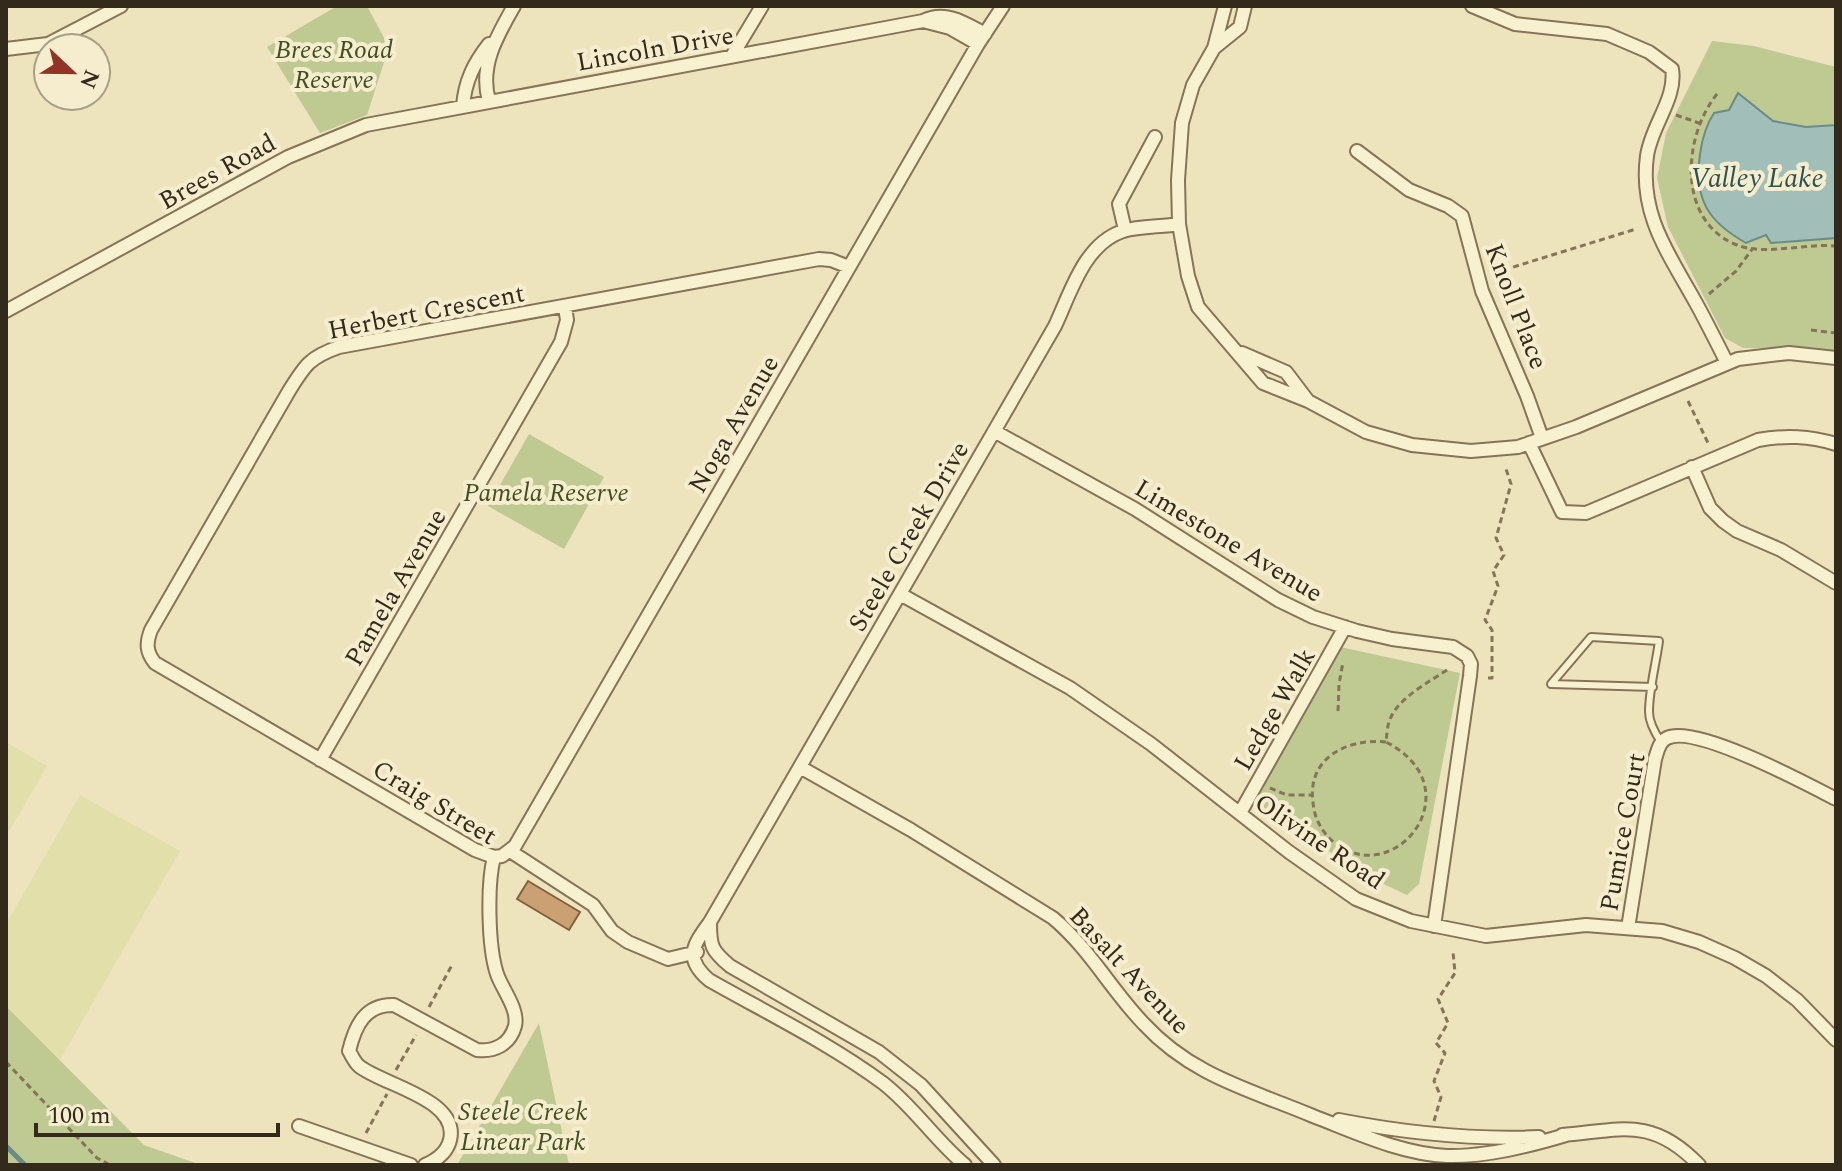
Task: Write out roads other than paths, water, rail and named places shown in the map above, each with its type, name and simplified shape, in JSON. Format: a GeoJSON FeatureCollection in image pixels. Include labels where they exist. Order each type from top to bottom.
{"type":"FeatureCollection","features":[{"type":"Feature","properties":{"kind":"street"},"geometry":{"type":"LineString","coordinates":[[6,49],[48,44],[121,6]]}},
{"type":"Feature","properties":{"kind":"street"},"geometry":{"type":"LineString","coordinates":[[463,106],[464,88],[471,71],[514,6]]}},
{"type":"Feature","properties":{"kind":"street"},"geometry":{"type":"LineString","coordinates":[[732,56],[762,6]]}},
{"type":"Feature","properties":{"kind":"street","name":"Noga Avenue"},"geometry":{"type":"LineString","coordinates":[[510,851],[1003,6]]}},
{"type":"Feature","properties":{"kind":"street"},"geometry":{"type":"LineString","coordinates":[[1225,6],[1214,48],[1193,85],[1182,123],[1179,224],[1188,276],[1198,307],[1263,383],[1308,401],[1366,432],[1412,445],[1471,451],[1518,447],[1576,427],[1738,359],[1789,353],[1836,358]]}},
{"type":"Feature","properties":{"kind":"street"},"geometry":{"type":"LineString","coordinates":[[1214,48],[1240,27],[1245,6]]}},
{"type":"Feature","properties":{"kind":"street"},"geometry":{"type":"LineString","coordinates":[[1472,6],[1515,24],[1607,34],[1649,52],[1672,69],[1674,81],[1647,153],[1645,175],[1652,224],[1727,363]]}},
{"type":"Feature","properties":{"kind":"street","name":"Lincoln Drive"},"geometry":{"type":"LineString","coordinates":[[463,106],[941,16],[961,21],[982,39]]}},
{"type":"Feature","properties":{"kind":"street"},"geometry":{"type":"LineString","coordinates":[[489,101],[485,71],[501,29]]}},
{"type":"Feature","properties":{"kind":"street","name":"Brees Road"},"geometry":{"type":"LineString","coordinates":[[6,311],[304,149],[366,125],[463,106]]}},
{"type":"Feature","properties":{"kind":"street"},"geometry":{"type":"LineString","coordinates":[[1125,230],[1119,204],[1155,137]]}},
{"type":"Feature","properties":{"kind":"street","name":"Knoll Place"},"geometry":{"type":"LineString","coordinates":[[1357,151],[1409,190],[1448,206],[1462,216],[1482,291],[1542,438]]}},
{"type":"Feature","properties":{"kind":"street","name":"Steele Creek Drive"},"geometry":{"type":"LineString","coordinates":[[693,955],[695,943],[1055,326],[1081,268],[1103,240],[1125,230],[1179,224]]}},
{"type":"Feature","properties":{"kind":"street","name":"Herbert Crescent"},"geometry":{"type":"LineString","coordinates":[[155,663],[147,649],[151,630],[306,364],[316,355],[339,347],[819,259],[849,267]]}},
{"type":"Feature","properties":{"kind":"street","name":"Pamela Avenue"},"geometry":{"type":"LineString","coordinates":[[320,760],[561,342],[567,320],[565,307]]}},
{"type":"Feature","properties":{"kind":"street"},"geometry":{"type":"LineString","coordinates":[[1237,350],[1286,372],[1308,401]]}},
{"type":"Feature","properties":{"kind":"street","name":"Limestone Avenue"},"geometry":{"type":"LineString","coordinates":[[994,431],[1135,509],[1278,600],[1313,617],[1392,639],[1453,647],[1462,651],[1471,664],[1434,926]]}},
{"type":"Feature","properties":{"kind":"street"},"geometry":{"type":"LineString","coordinates":[[1529,443],[1562,512],[1586,513],[1758,440],[1788,435],[1836,444]]}},
{"type":"Feature","properties":{"kind":"street"},"geometry":{"type":"LineString","coordinates":[[1692,467],[1710,508],[1723,521],[1737,531],[1781,550],[1836,583]]}},
{"type":"Feature","properties":{"kind":"street","name":"Olivine Road"},"geometry":{"type":"LineString","coordinates":[[900,594],[1070,688],[1151,744],[1289,852],[1356,899],[1411,921],[1486,936],[1586,925],[1662,931],[1699,942],[1766,976],[1797,1000],[1836,1040]]}},
{"type":"Feature","properties":{"kind":"street","name":"Ledge Walk"},"geometry":{"type":"LineString","coordinates":[[1240,813],[1345,627]]}},
{"type":"Feature","properties":{"kind":"street","name":"Craig Street"},"geometry":{"type":"LineString","coordinates":[[155,663],[475,850],[494,857],[490,873],[494,963],[515,1015],[515,1025],[508,1038],[499,1048],[477,1050],[394,1005],[370,1009],[353,1033],[349,1051],[357,1065],[430,1101],[445,1114],[451,1129],[450,1142],[435,1161],[425,1165]]}},
{"type":"Feature","properties":{"kind":"street","name":"Pumice Court"},"geometry":{"type":"LineString","coordinates":[[1628,928],[1651,776],[1661,742],[1669,737],[1687,736],[1747,756],[1836,799]]}},
{"type":"Feature","properties":{"kind":"street","name":"Basalt Avenue"},"geometry":{"type":"LineString","coordinates":[[800,767],[911,830],[1053,918],[1092,957],[1144,1025],[1191,1064],[1222,1081],[1392,1145],[1446,1156],[1537,1144],[1566,1135]]}},
{"type":"Feature","properties":{"kind":"street"},"geometry":{"type":"LineString","coordinates":[[494,857],[510,851],[593,905],[612,931],[628,942],[668,959],[693,955],[710,945]]}},
{"type":"Feature","properties":{"kind":"street"},"geometry":{"type":"LineString","coordinates":[[710,922],[710,945],[717,955],[730,966],[879,1052],[921,1085],[994,1165]]}},
{"type":"Feature","properties":{"kind":"street"},"geometry":{"type":"LineString","coordinates":[[693,955],[700,972],[709,980],[845,1056],[885,1085],[965,1165]]}},
{"type":"Feature","properties":{"kind":"street","name":"Basalt Avenue"},"geometry":{"type":"LineString","coordinates":[[1311,1115],[1474,1139],[1638,1128],[1665,1138],[1699,1165]]}},
{"type":"Feature","properties":{"kind":"street"},"geometry":{"type":"LineString","coordinates":[[299,1126],[411,1165]]}},
{"type":"Feature","properties":{"kind":"lane"},"geometry":{"type":"LineString","coordinates":[[1653,687],[1551,684],[1591,637],[1659,641],[1653,687],[1649,712],[1652,727],[1661,742]]}},
{"type":"Feature","properties":{"kind":"water","name":"Valley Lake"},"geometry":{"type":"Polygon","coordinates":[[[1738,93],[1773,121],[1806,127],[1836,125],[1836,238],[1771,243],[1766,235],[1746,243],[1722,226],[1706,207],[1699,184],[1702,143],[1714,113],[1729,110],[1738,93]]]}},
{"type":"Feature","properties":{"kind":"waterway"},"geometry":{"type":"LineString","coordinates":[[6,1146],[25,1165]]}},
{"type":"Feature","properties":{"kind":"park label","name":"Brees Road Reserve"},"geometry":{"type":"Point","coordinates":[334,64]}},
{"type":"Feature","properties":{"kind":"park label","name":"Pamela Reserve"},"geometry":{"type":"Point","coordinates":[546,492]}},
{"type":"Feature","properties":{"kind":"park label","name":"Steele Creek Linear Park"},"geometry":{"type":"Point","coordinates":[523,1126]}}]}
